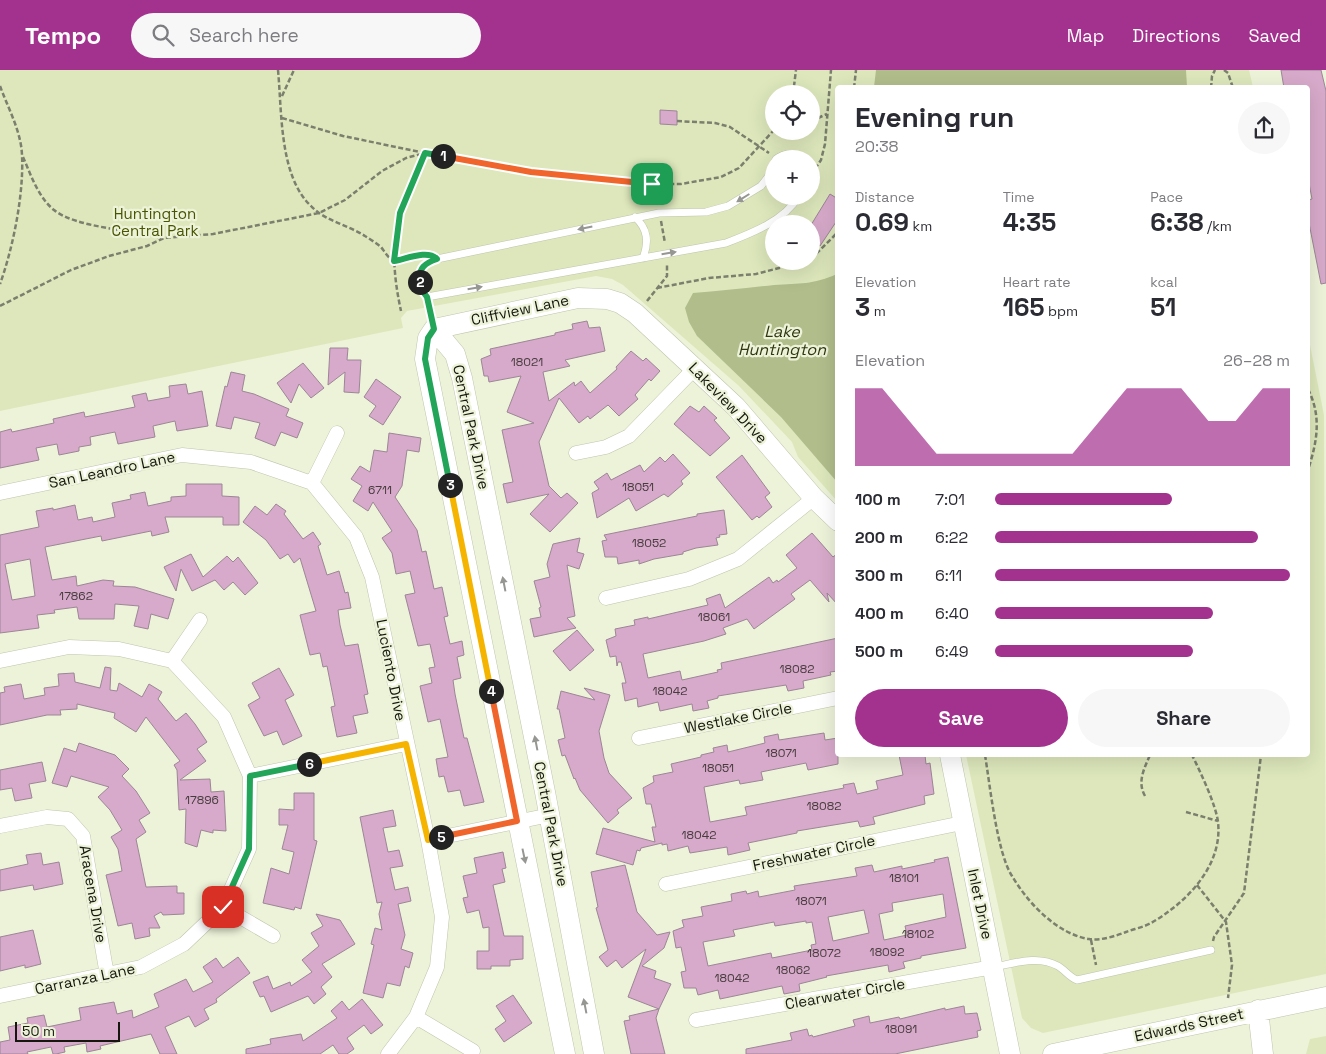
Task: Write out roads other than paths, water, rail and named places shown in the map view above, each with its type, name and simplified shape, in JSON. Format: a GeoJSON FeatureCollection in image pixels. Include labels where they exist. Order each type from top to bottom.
{"type":"FeatureCollection","features":[{"type":"Feature","properties":{"kind":"street","name":"Cliffview Lane"},"geometry":{"type":"LineString","coordinates":[[434,329],[578,298],[607,299]]}},
{"type":"Feature","properties":{"kind":"street","name":"Lakeview Drive"},"geometry":{"type":"LineString","coordinates":[[607,299],[635,313],[696,368],[736,407],[814,498],[835,518]]}},
{"type":"Feature","properties":{"kind":"street"},"geometry":{"type":"LineString","coordinates":[[455,354],[459,332],[468,321]]}},
{"type":"Feature","properties":{"kind":"street","name":"Central Park Drive"},"geometry":{"type":"LineString","coordinates":[[565,1054],[425,359],[428,338],[434,329],[455,354],[462,378],[550,814],[594,1054]]}},
{"type":"Feature","properties":{"kind":"street"},"geometry":{"type":"LineString","coordinates":[[576,452],[606,447],[629,436],[696,368]]}},
{"type":"Feature","properties":{"kind":"street"},"geometry":{"type":"LineString","coordinates":[[312,483],[337,432]]}},
{"type":"Feature","properties":{"kind":"street","name":"San Leandro Lane"},"geometry":{"type":"LineString","coordinates":[[0,493],[182,455],[251,462],[312,483]]}},
{"type":"Feature","properties":{"kind":"street","name":"Luciento Drive"},"geometry":{"type":"LineString","coordinates":[[312,483],[356,537],[372,577],[406,744],[428,840],[442,917],[437,967],[416,1017],[388,1054]]}},
{"type":"Feature","properties":{"kind":"street"},"geometry":{"type":"LineString","coordinates":[[606,598],[689,579],[738,560],[814,498]]}},
{"type":"Feature","properties":{"kind":"street"},"geometry":{"type":"LineString","coordinates":[[172,661],[200,620]]}},
{"type":"Feature","properties":{"kind":"street"},"geometry":{"type":"LineString","coordinates":[[0,661],[69,647],[119,649],[172,661],[224,717],[250,776],[406,744]]}},
{"type":"Feature","properties":{"kind":"street","name":"Westlake Circle"},"geometry":{"type":"LineString","coordinates":[[639,738],[835,699]]}},
{"type":"Feature","properties":{"kind":"street","name":"Inlet Drive"},"geometry":{"type":"LineString","coordinates":[[950,757],[962,823],[1010,1054]]}},
{"type":"Feature","properties":{"kind":"street","name":"Carranza Lane"},"geometry":{"type":"LineString","coordinates":[[0,996],[141,967],[184,944],[223,907],[249,849],[250,776]]}},
{"type":"Feature","properties":{"kind":"street"},"geometry":{"type":"LineString","coordinates":[[428,840],[550,814]]}},
{"type":"Feature","properties":{"kind":"street","name":"Aracena Drive"},"geometry":{"type":"LineString","coordinates":[[0,826],[47,817],[68,819],[83,836],[107,974]]}},
{"type":"Feature","properties":{"kind":"street","name":"Freshwater Circle"},"geometry":{"type":"LineString","coordinates":[[666,884],[962,823]]}},
{"type":"Feature","properties":{"kind":"street"},"geometry":{"type":"LineString","coordinates":[[223,907],[273,936]]}},
{"type":"Feature","properties":{"kind":"street","name":"Clearwater Circle"},"geometry":{"type":"LineString","coordinates":[[696,1020],[993,967]]}},
{"type":"Feature","properties":{"kind":"street","name":"Edwards Street"},"geometry":{"type":"LineString","coordinates":[[1053,1054],[1326,997]]}},
{"type":"Feature","properties":{"kind":"street"},"geometry":{"type":"LineString","coordinates":[[1258,1010],[1263,1054]]}},
{"type":"Feature","properties":{"kind":"street"},"geometry":{"type":"LineString","coordinates":[[416,1017],[473,1051]]}},
{"type":"Feature","properties":{"kind":"lane"},"geometry":{"type":"LineString","coordinates":[[434,329],[427,297],[421,289],[419,276],[421,268],[427,262],[635,217],[659,213],[706,212],[728,206],[761,186],[765,181]]}},
{"type":"Feature","properties":{"kind":"lane"},"geometry":{"type":"LineString","coordinates":[[427,297],[726,243],[748,235],[782,214],[793,205]]}},
{"type":"Feature","properties":{"kind":"lane"},"geometry":{"type":"LineString","coordinates":[[635,217],[645,230],[647,240],[643,258]]}},
{"type":"Feature","properties":{"kind":"lane"},"geometry":{"type":"LineString","coordinates":[[993,967],[1044,960],[1059,966],[1071,978],[1077,980],[1211,950]]}},
{"type":"Feature","properties":{"kind":"water"},"geometry":{"type":"Polygon","coordinates":[[[876,70],[1186,70],[1187,85],[874,85],[876,70]]]}},
{"type":"Feature","properties":{"kind":"water","name":"Lake Huntington"},"geometry":{"type":"Polygon","coordinates":[[[835,275],[835,480],[781,417],[697,336],[689,322],[685,308],[693,293],[806,283],[835,275]]]}},
{"type":"Feature","properties":{"kind":"park label","name":"Huntington Central Park"},"geometry":{"type":"Point","coordinates":[155,222]}}]}
